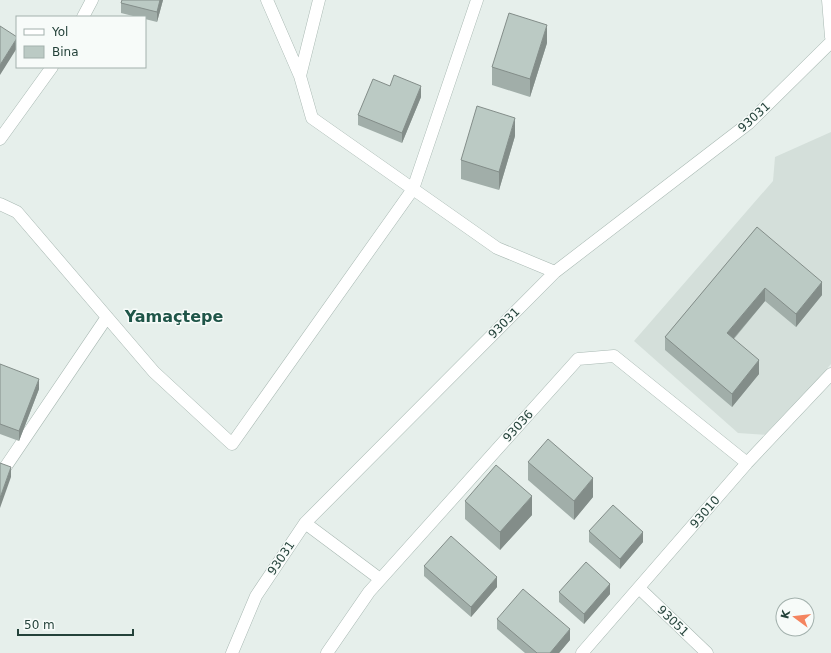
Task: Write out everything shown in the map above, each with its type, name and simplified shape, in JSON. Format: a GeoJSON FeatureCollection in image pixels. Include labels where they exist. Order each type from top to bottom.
{"type":"FeatureCollection","features":[{"type":"Feature","properties":{"kind":"street"},"geometry":{"type":"LineString","coordinates":[[84,16],[92,0]]}},
{"type":"Feature","properties":{"kind":"street"},"geometry":{"type":"LineString","coordinates":[[267,0],[300,76],[312,118],[497,248],[554,272]]}},
{"type":"Feature","properties":{"kind":"street"},"geometry":{"type":"LineString","coordinates":[[300,76],[319,0]]}},
{"type":"Feature","properties":{"kind":"street"},"geometry":{"type":"LineString","coordinates":[[0,204],[17,212],[154,372],[232,444],[413,189],[477,0]]}},
{"type":"Feature","properties":{"kind":"street"},"geometry":{"type":"LineString","coordinates":[[828,0],[831,37]]}},
{"type":"Feature","properties":{"kind":"street","name":"93031"},"geometry":{"type":"LineString","coordinates":[[232,653],[256,596],[304,523],[554,272],[749,123],[831,42]]}},
{"type":"Feature","properties":{"kind":"street"},"geometry":{"type":"LineString","coordinates":[[0,139],[51,68]]}},
{"type":"Feature","properties":{"kind":"street"},"geometry":{"type":"LineString","coordinates":[[0,475],[107,317]]}},
{"type":"Feature","properties":{"kind":"street","name":"93036"},"geometry":{"type":"LineString","coordinates":[[327,653],[369,592],[380,579],[578,359],[614,356],[747,463]]}},
{"type":"Feature","properties":{"kind":"street","name":"93010"},"geometry":{"type":"LineString","coordinates":[[582,653],[747,463],[831,374]]}},
{"type":"Feature","properties":{"kind":"street"},"geometry":{"type":"LineString","coordinates":[[304,523],[380,579]]}},
{"type":"Feature","properties":{"kind":"street","name":"93051"},"geometry":{"type":"LineString","coordinates":[[639,588],[707,653]]}},
{"type":"Feature","properties":{"kind":"shaded area"},"geometry":{"type":"Polygon","coordinates":[[[831,132],[831,364],[768,435],[738,433],[634,341],[773,181],[775,157],[831,132]]]}},
{"type":"Feature","properties":{"kind":"building"},"geometry":{"type":"Polygon","coordinates":[[[122,0],[160,0],[157,12],[121,3],[122,0]]]}},
{"type":"Feature","properties":{"kind":"building"},"geometry":{"type":"Polygon","coordinates":[[[509,13],[547,25],[530,79],[492,67],[509,13]]]}},
{"type":"Feature","properties":{"kind":"building"},"geometry":{"type":"Polygon","coordinates":[[[0,26],[16,36],[16,40],[0,65],[0,26]]]}},
{"type":"Feature","properties":{"kind":"building"},"geometry":{"type":"Polygon","coordinates":[[[394,75],[421,86],[402,133],[358,115],[373,79],[390,86],[394,75]]]}},
{"type":"Feature","properties":{"kind":"building"},"geometry":{"type":"Polygon","coordinates":[[[477,106],[515,118],[499,172],[461,160],[477,106]]]}},
{"type":"Feature","properties":{"kind":"building"},"geometry":{"type":"Polygon","coordinates":[[[757,227],[822,282],[796,314],[765,288],[727,333],[759,360],[732,394],[665,337],[757,227]]]}},
{"type":"Feature","properties":{"kind":"building"},"geometry":{"type":"Polygon","coordinates":[[[0,364],[39,379],[19,431],[0,424],[0,364]]]}},
{"type":"Feature","properties":{"kind":"building"},"geometry":{"type":"Polygon","coordinates":[[[548,439],[593,478],[574,501],[528,462],[548,439]]]}},
{"type":"Feature","properties":{"kind":"building"},"geometry":{"type":"Polygon","coordinates":[[[0,463],[11,467],[0,498],[0,463]]]}},
{"type":"Feature","properties":{"kind":"building"},"geometry":{"type":"Polygon","coordinates":[[[496,465],[532,496],[500,532],[465,501],[496,465]]]}},
{"type":"Feature","properties":{"kind":"building"},"geometry":{"type":"Polygon","coordinates":[[[613,505],[643,532],[620,559],[589,531],[613,505]]]}},
{"type":"Feature","properties":{"kind":"building"},"geometry":{"type":"Polygon","coordinates":[[[451,536],[497,577],[471,607],[424,566],[451,536]]]}},
{"type":"Feature","properties":{"kind":"building"},"geometry":{"type":"Polygon","coordinates":[[[586,562],[610,584],[584,614],[559,592],[586,562]]]}},
{"type":"Feature","properties":{"kind":"building"},"geometry":{"type":"Polygon","coordinates":[[[523,589],[570,629],[550,653],[537,653],[497,619],[523,589]]]}},
{"type":"Feature","properties":{"kind":"district","name":"Yamaçtepe"},"geometry":{"type":"Point","coordinates":[174,316]}}]}
